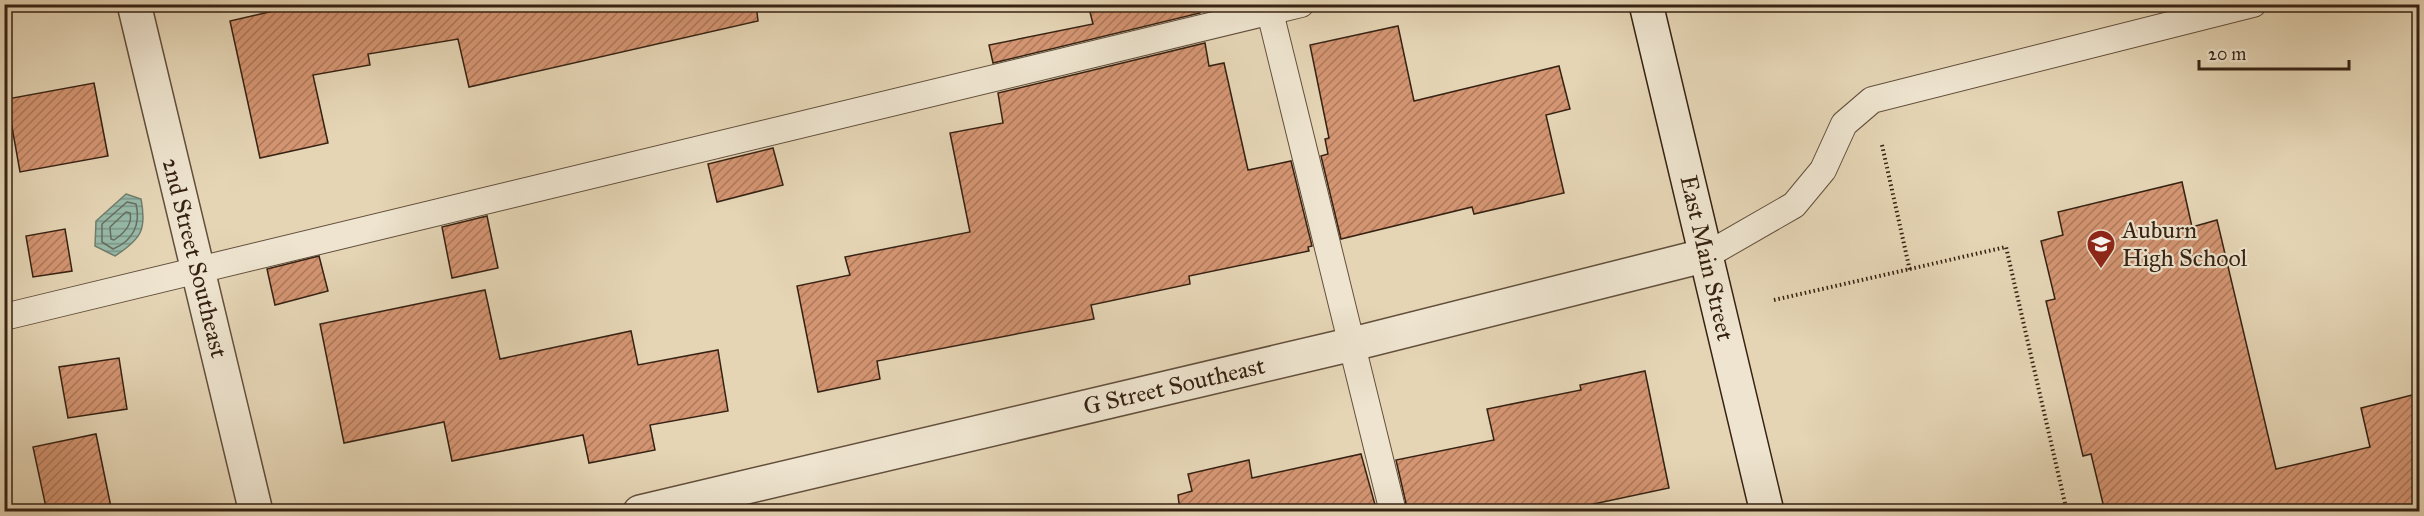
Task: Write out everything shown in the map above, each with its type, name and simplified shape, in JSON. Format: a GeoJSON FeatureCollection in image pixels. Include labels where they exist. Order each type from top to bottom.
{"type":"FeatureCollection","features":[{"type":"Feature","properties":{"kind":"street","name":"2nd Street Southeast"},"geometry":{"type":"LineString","coordinates":[[134,4],[256,512]]}},
{"type":"Feature","properties":{"kind":"street","name":"East Main Street"},"geometry":{"type":"LineString","coordinates":[[1646,4],[1767,512]]}},
{"type":"Feature","properties":{"kind":"street","name":"G Street Southeast"},"geometry":{"type":"LineString","coordinates":[[640,512],[1353,344],[1707,255]]}},
{"type":"Feature","properties":{"kind":"lane"},"geometry":{"type":"LineString","coordinates":[[4,317],[1269,8],[1301,4]]}},
{"type":"Feature","properties":{"kind":"lane"},"geometry":{"type":"LineString","coordinates":[[1707,255],[1794,205],[1823,170],[1844,124],[1872,100],[2253,4]]}},
{"type":"Feature","properties":{"kind":"lane"},"geometry":{"type":"LineString","coordinates":[[1269,8],[1393,512]]}},
{"type":"Feature","properties":{"kind":"path"},"geometry":{"type":"LineString","coordinates":[[1872,100],[1910,271]]}},
{"type":"Feature","properties":{"kind":"path"},"geometry":{"type":"LineString","coordinates":[[1774,300],[1910,271],[2006,247],[2067,512]]}},
{"type":"Feature","properties":{"kind":"water"},"geometry":{"type":"Polygon","coordinates":[[[126,194],[141,199],[142,226],[136,239],[115,256],[95,246],[96,221],[126,194]]]}},
{"type":"Feature","properties":{"kind":"building"},"geometry":{"type":"Polygon","coordinates":[[[304,4],[756,4],[758,21],[469,87],[458,39],[368,54],[370,65],[313,75],[328,143],[260,158],[230,21],[304,4]]]}},
{"type":"Feature","properties":{"kind":"building"},"geometry":{"type":"Polygon","coordinates":[[[1088,4],[1199,4],[1200,13],[993,63],[989,45],[1093,24],[1088,4]]]}},
{"type":"Feature","properties":{"kind":"building"},"geometry":{"type":"Polygon","coordinates":[[[1398,26],[1414,101],[1559,66],[1570,109],[1546,115],[1564,193],[1474,214],[1472,207],[1341,239],[1321,156],[1328,154],[1325,139],[1329,138],[1310,45],[1398,26]]]}},
{"type":"Feature","properties":{"kind":"building"},"geometry":{"type":"Polygon","coordinates":[[[1205,43],[1209,66],[1224,63],[1248,170],[1291,161],[1312,246],[1308,247],[1309,251],[1189,276],[1190,284],[1091,305],[1094,319],[877,361],[880,379],[818,392],[797,286],[850,275],[845,257],[970,232],[950,133],[1003,123],[998,93],[1205,43]]]}},
{"type":"Feature","properties":{"kind":"building"},"geometry":{"type":"Polygon","coordinates":[[[94,83],[108,156],[20,172],[7,99],[94,83]]]}},
{"type":"Feature","properties":{"kind":"building"},"geometry":{"type":"Polygon","coordinates":[[[773,148],[783,185],[717,202],[708,164],[773,148]]]}},
{"type":"Feature","properties":{"kind":"building"},"geometry":{"type":"Polygon","coordinates":[[[2182,182],[2192,227],[2217,220],[2276,469],[2370,447],[2361,408],[2420,393],[2420,512],[2105,512],[2091,454],[2083,456],[2046,301],[2055,299],[2041,241],[2063,235],[2058,212],[2182,182]]]}},
{"type":"Feature","properties":{"kind":"building"},"geometry":{"type":"Polygon","coordinates":[[[487,216],[498,268],[452,278],[442,227],[487,216]]]}},
{"type":"Feature","properties":{"kind":"building"},"geometry":{"type":"Polygon","coordinates":[[[65,229],[72,271],[33,277],[26,236],[65,229]]]}},
{"type":"Feature","properties":{"kind":"building"},"geometry":{"type":"Polygon","coordinates":[[[319,256],[328,291],[275,305],[267,269],[319,256]]]}},
{"type":"Feature","properties":{"kind":"building"},"geometry":{"type":"Polygon","coordinates":[[[485,290],[500,359],[631,331],[638,365],[718,350],[728,411],[650,425],[655,450],[589,463],[583,435],[452,461],[444,422],[344,443],[320,324],[485,290]]]}},
{"type":"Feature","properties":{"kind":"building"},"geometry":{"type":"Polygon","coordinates":[[[119,358],[127,409],[68,418],[59,367],[119,358]]]}},
{"type":"Feature","properties":{"kind":"building"},"geometry":{"type":"Polygon","coordinates":[[[1645,371],[1669,488],[1556,512],[1408,512],[1396,460],[1494,440],[1487,409],[1581,390],[1580,385],[1645,371]]]}},
{"type":"Feature","properties":{"kind":"building"},"geometry":{"type":"Polygon","coordinates":[[[96,434],[112,512],[47,512],[33,447],[96,434]]]}},
{"type":"Feature","properties":{"kind":"building"},"geometry":{"type":"Polygon","coordinates":[[[1361,454],[1377,512],[1180,512],[1178,495],[1192,491],[1188,474],[1249,460],[1252,478],[1361,454]]]}},
{"type":"Feature","properties":{"kind":"place","name":"Auburn High School"},"geometry":{"type":"Point","coordinates":[2101,270]}}]}
